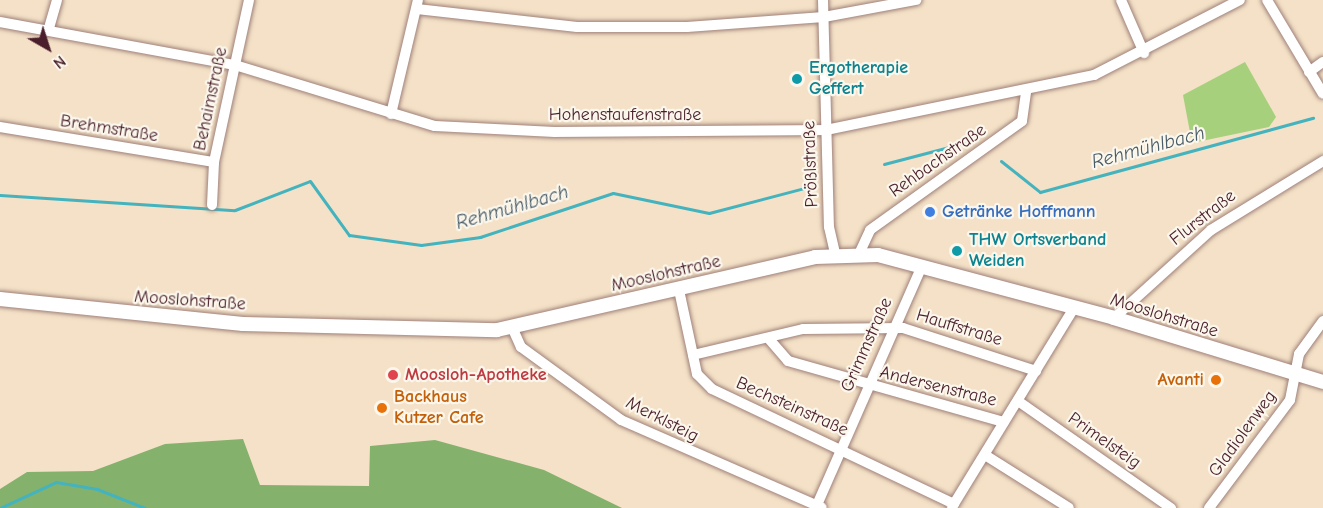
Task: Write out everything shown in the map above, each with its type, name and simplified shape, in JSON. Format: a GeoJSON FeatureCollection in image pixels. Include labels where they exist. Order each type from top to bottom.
{"type":"FeatureCollection","features":[{"type":"Feature","properties":{"kind":"street"},"geometry":{"type":"LineString","coordinates":[[49,28],[57,0]]}},
{"type":"Feature","properties":{"kind":"street","name":"Behaimstraße"},"geometry":{"type":"LineString","coordinates":[[212,205],[214,162],[249,0]]}},
{"type":"Feature","properties":{"kind":"street","name":"Prößlstraße"},"geometry":{"type":"LineString","coordinates":[[823,0],[826,130],[835,254]]}},
{"type":"Feature","properties":{"kind":"street"},"geometry":{"type":"LineString","coordinates":[[391,114],[418,4],[577,27],[687,27],[824,17],[916,0]]}},
{"type":"Feature","properties":{"kind":"street"},"geometry":{"type":"LineString","coordinates":[[1121,0],[1144,53]]}},
{"type":"Feature","properties":{"kind":"street","name":"Hohenstaufenstraße"},"geometry":{"type":"LineString","coordinates":[[0,22],[49,28],[235,65],[435,126],[555,132],[826,130],[1026,91],[1094,75],[1144,53],[1240,0]]}},
{"type":"Feature","properties":{"kind":"street"},"geometry":{"type":"LineString","coordinates":[[1267,0],[1323,94]]}},
{"type":"Feature","properties":{"kind":"street"},"geometry":{"type":"LineString","coordinates":[[1309,72],[1323,62]]}},
{"type":"Feature","properties":{"kind":"street","name":"Rehbachstraße"},"geometry":{"type":"LineString","coordinates":[[858,254],[870,230],[1022,121],[1026,91]]}},
{"type":"Feature","properties":{"kind":"street","name":"Brehmstraße"},"geometry":{"type":"LineString","coordinates":[[0,127],[214,162]]}},
{"type":"Feature","properties":{"kind":"street","name":"Flurstraße"},"geometry":{"type":"LineString","coordinates":[[1114,318],[1211,230],[1323,160]]}},
{"type":"Feature","properties":{"kind":"street","name":"Mooslohstraße"},"geometry":{"type":"LineString","coordinates":[[0,299],[243,324],[421,330],[512,327],[835,254],[858,254],[922,266],[1114,318],[1323,382]]}},
{"type":"Feature","properties":{"kind":"street","name":"Grimmstraße"},"geometry":{"type":"LineString","coordinates":[[819,507],[866,386],[922,266]]}},
{"type":"Feature","properties":{"kind":"street","name":"Bechsteinstraße"},"geometry":{"type":"LineString","coordinates":[[679,291],[697,374],[712,389],[843,447],[953,506]]}},
{"type":"Feature","properties":{"kind":"street"},"geometry":{"type":"LineString","coordinates":[[953,506],[1074,308]]}},
{"type":"Feature","properties":{"kind":"street","name":"Gladiolenweg"},"geometry":{"type":"LineString","coordinates":[[1209,508],[1290,400],[1299,354],[1323,321]]}},
{"type":"Feature","properties":{"kind":"street","name":"Hauffstraße"},"geometry":{"type":"LineString","coordinates":[[693,355],[840,325],[892,328],[1036,371]]}},
{"type":"Feature","properties":{"kind":"street","name":"Merklsteig"},"geometry":{"type":"LineString","coordinates":[[512,327],[521,346],[621,420],[819,507]]}},
{"type":"Feature","properties":{"kind":"street","name":"Andersenstraße"},"geometry":{"type":"LineString","coordinates":[[769,339],[788,362],[866,386],[1004,422]]}},
{"type":"Feature","properties":{"kind":"street","name":"Primelsteig"},"geometry":{"type":"LineString","coordinates":[[1018,401],[1171,508]]}},
{"type":"Feature","properties":{"kind":"street"},"geometry":{"type":"LineString","coordinates":[[985,455],[1069,508]]}},
{"type":"Feature","properties":{"kind":"green space"},"geometry":{"type":"Polygon","coordinates":[[[1245,62],[1276,117],[1269,127],[1192,143],[1183,95],[1245,62]]]}},
{"type":"Feature","properties":{"kind":"green space"},"geometry":{"type":"Polygon","coordinates":[[[243,439],[260,485],[369,486],[370,446],[435,440],[544,470],[622,508],[0,508],[0,489],[27,472],[93,471],[165,444],[243,439]]]}},
{"type":"Feature","properties":{"kind":"waterway","name":"Rehmühlbach"},"geometry":{"type":"LineString","coordinates":[[1001,161],[1040,192],[1313,118]]}},
{"type":"Feature","properties":{"kind":"waterway","name":"Rehmühlbach"},"geometry":{"type":"LineString","coordinates":[[884,164],[976,140]]}},
{"type":"Feature","properties":{"kind":"waterway","name":"Rehmühlbach"},"geometry":{"type":"LineString","coordinates":[[0,195],[235,210],[310,181],[349,235],[421,245],[480,237],[613,193],[709,213],[808,187]]}},
{"type":"Feature","properties":{"kind":"waterway"},"geometry":{"type":"LineString","coordinates":[[0,508],[56,482],[97,489],[145,508]]}},
{"type":"Feature","properties":{"kind":"place","name":"Ergotherapie Geffert"},"geometry":{"type":"Point","coordinates":[797,79]}},
{"type":"Feature","properties":{"kind":"place","name":"Getränke Hoffmann"},"geometry":{"type":"Point","coordinates":[930,212]}},
{"type":"Feature","properties":{"kind":"place","name":"THW Ortsverband Weiden"},"geometry":{"type":"Point","coordinates":[957,251]}},
{"type":"Feature","properties":{"kind":"place","name":"Moosloh-Apotheke"},"geometry":{"type":"Point","coordinates":[393,375]}},
{"type":"Feature","properties":{"kind":"place","name":"Avanti"},"geometry":{"type":"Point","coordinates":[1216,380]}},
{"type":"Feature","properties":{"kind":"place","name":"Backhaus Kutzer Cafe"},"geometry":{"type":"Point","coordinates":[382,408]}}]}
